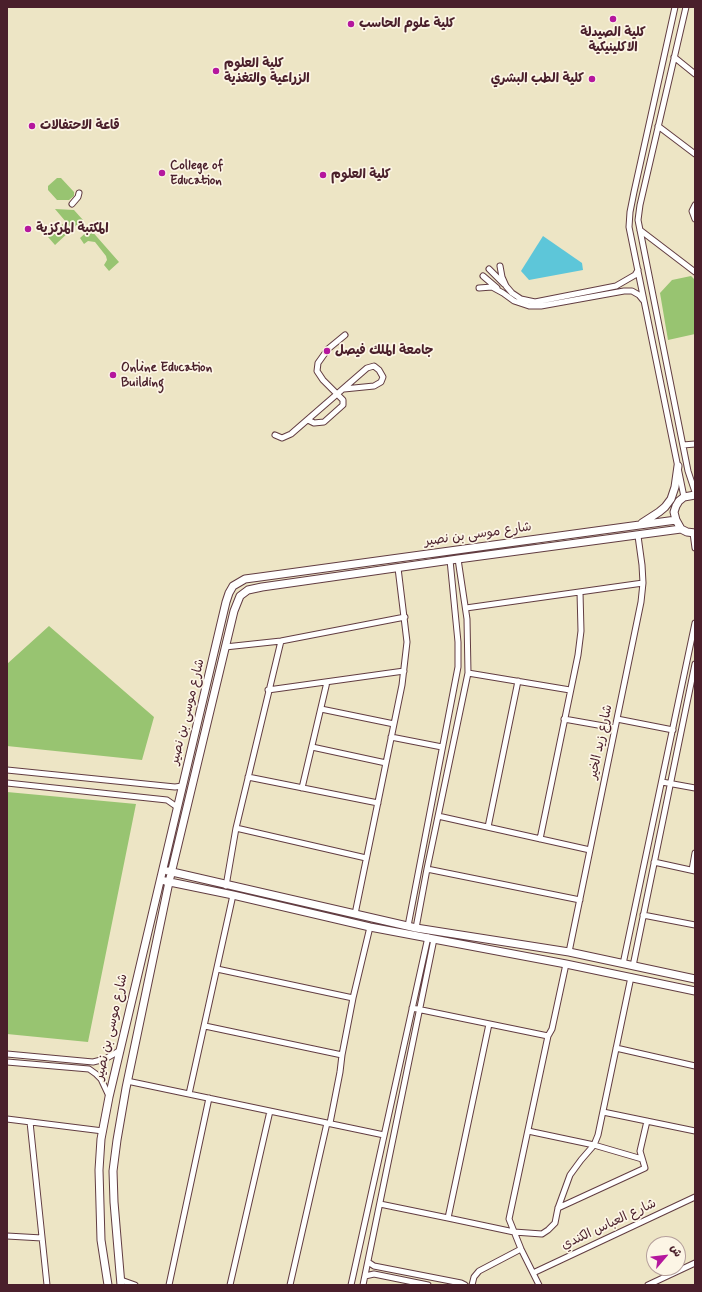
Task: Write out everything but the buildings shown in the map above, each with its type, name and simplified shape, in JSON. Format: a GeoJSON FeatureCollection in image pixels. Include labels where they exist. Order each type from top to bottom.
{"type":"FeatureCollection","features":[{"type":"Feature","properties":{"kind":"street"},"geometry":{"type":"LineString","coordinates":[[676,7],[630,212],[629,227],[684,497]]}},
{"type":"Feature","properties":{"kind":"street"},"geometry":{"type":"LineString","coordinates":[[686,7],[640,205],[638,220],[683,445],[695,494],[684,497],[676,506],[674,512],[681,529],[694,533],[695,548]]}},
{"type":"Feature","properties":{"kind":"street"},"geometry":{"type":"LineString","coordinates":[[674,57],[695,74]]}},
{"type":"Feature","properties":{"kind":"street"},"geometry":{"type":"LineString","coordinates":[[658,126],[695,154]]}},
{"type":"Feature","properties":{"kind":"street"},"geometry":{"type":"LineString","coordinates":[[72,204],[78,197],[79,193]]}},
{"type":"Feature","properties":{"kind":"street"},"geometry":{"type":"LineString","coordinates":[[695,205],[692,211],[695,219]]}},
{"type":"Feature","properties":{"kind":"street"},"geometry":{"type":"LineString","coordinates":[[640,230],[695,272]]}},
{"type":"Feature","properties":{"kind":"street"},"geometry":{"type":"LineString","coordinates":[[500,266],[502,277],[506,286]]}},
{"type":"Feature","properties":{"kind":"street"},"geometry":{"type":"LineString","coordinates":[[489,269],[512,293],[521,299],[535,302],[616,286],[635,275],[638,270]]}},
{"type":"Feature","properties":{"kind":"street"},"geometry":{"type":"LineString","coordinates":[[483,276],[501,292]]}},
{"type":"Feature","properties":{"kind":"street"},"geometry":{"type":"LineString","coordinates":[[479,288],[492,287],[514,301],[529,306],[541,306],[624,291],[632,291],[639,295],[644,302]]}},
{"type":"Feature","properties":{"kind":"street"},"geometry":{"type":"LineString","coordinates":[[308,420],[314,423],[324,422],[343,405],[343,400],[323,380],[317,371],[318,362],[328,349],[345,335]]}},
{"type":"Feature","properties":{"kind":"street"},"geometry":{"type":"LineString","coordinates":[[275,435],[282,438],[285,437],[308,420],[338,394],[344,388],[367,368],[374,366],[379,370],[383,377],[381,382],[374,386],[344,388]]}},
{"type":"Feature","properties":{"kind":"street"},"geometry":{"type":"LineString","coordinates":[[683,445],[695,444]]}},
{"type":"Feature","properties":{"kind":"street"},"geometry":{"type":"LineString","coordinates":[[637,526],[659,512],[671,499],[675,487],[678,466]]}},
{"type":"Feature","properties":{"kind":"street","name":"شارع موسى بن نصير"},"geometry":{"type":"LineString","coordinates":[[108,1285],[101,1240],[99,1170],[103,1131],[109,1097],[182,786],[228,598],[233,586],[239,582],[260,577],[676,520]]}},
{"type":"Feature","properties":{"kind":"street","name":"شارع موسى بن نصير"},"geometry":{"type":"LineString","coordinates":[[121,1283],[114,1202],[113,1171],[116,1140],[171,872],[237,601],[244,592],[262,587],[454,559],[638,536],[681,529]]}},
{"type":"Feature","properties":{"kind":"street","name":"شارع زيد الخير"},"geometry":{"type":"LineString","coordinates":[[569,952],[641,602],[643,583],[638,536]]}},
{"type":"Feature","properties":{"kind":"street"},"geometry":{"type":"LineString","coordinates":[[416,928],[468,672],[466,608],[454,559]]}},
{"type":"Feature","properties":{"kind":"street"},"geometry":{"type":"LineString","coordinates":[[408,926],[458,667],[454,559]]}},
{"type":"Feature","properties":{"kind":"street"},"geometry":{"type":"LineString","coordinates":[[355,914],[404,671],[407,642],[398,568]]}},
{"type":"Feature","properties":{"kind":"street"},"geometry":{"type":"LineString","coordinates":[[466,608],[643,583]]}},
{"type":"Feature","properties":{"kind":"street"},"geometry":{"type":"LineString","coordinates":[[540,839],[578,655],[581,631],[580,592]]}},
{"type":"Feature","properties":{"kind":"street"},"geometry":{"type":"LineString","coordinates":[[225,647],[281,641],[405,617]]}},
{"type":"Feature","properties":{"kind":"street"},"geometry":{"type":"LineString","coordinates":[[623,964],[695,623]]}},
{"type":"Feature","properties":{"kind":"street"},"geometry":{"type":"LineString","coordinates":[[226,886],[236,828],[281,641]]}},
{"type":"Feature","properties":{"kind":"street"},"geometry":{"type":"LineString","coordinates":[[633,966],[695,664]]}},
{"type":"Feature","properties":{"kind":"street"},"geometry":{"type":"LineString","coordinates":[[268,690],[404,671]]}},
{"type":"Feature","properties":{"kind":"street"},"geometry":{"type":"LineString","coordinates":[[468,672],[570,690]]}},
{"type":"Feature","properties":{"kind":"street"},"geometry":{"type":"LineString","coordinates":[[488,827],[518,681]]}},
{"type":"Feature","properties":{"kind":"street"},"geometry":{"type":"LineString","coordinates":[[302,788],[327,682]]}},
{"type":"Feature","properties":{"kind":"street"},"geometry":{"type":"LineString","coordinates":[[321,709],[394,724]]}},
{"type":"Feature","properties":{"kind":"street"},"geometry":{"type":"LineString","coordinates":[[564,719],[615,728]]}},
{"type":"Feature","properties":{"kind":"street"},"geometry":{"type":"LineString","coordinates":[[617,719],[673,730]]}},
{"type":"Feature","properties":{"kind":"street"},"geometry":{"type":"LineString","coordinates":[[446,730],[455,732]]}},
{"type":"Feature","properties":{"kind":"street"},"geometry":{"type":"LineString","coordinates":[[391,737],[442,747]]}},
{"type":"Feature","properties":{"kind":"street"},"geometry":{"type":"LineString","coordinates":[[312,747],[386,764]]}},
{"type":"Feature","properties":{"kind":"street"},"geometry":{"type":"LineString","coordinates":[[7,770],[175,787],[182,786]]}},
{"type":"Feature","properties":{"kind":"street"},"geometry":{"type":"LineString","coordinates":[[248,777],[378,803]]}},
{"type":"Feature","properties":{"kind":"street"},"geometry":{"type":"LineString","coordinates":[[662,782],[695,788]]}},
{"type":"Feature","properties":{"kind":"street"},"geometry":{"type":"LineString","coordinates":[[7,783],[167,800],[177,807]]}},
{"type":"Feature","properties":{"kind":"street"},"geometry":{"type":"LineString","coordinates":[[438,816],[590,850]]}},
{"type":"Feature","properties":{"kind":"street"},"geometry":{"type":"LineString","coordinates":[[236,828],[366,858]]}},
{"type":"Feature","properties":{"kind":"street"},"geometry":{"type":"LineString","coordinates":[[654,862],[693,870],[695,853]]}},
{"type":"Feature","properties":{"kind":"street"},"geometry":{"type":"LineString","coordinates":[[427,869],[580,900]]}},
{"type":"Feature","properties":{"kind":"street"},"geometry":{"type":"LineString","coordinates":[[162,870],[226,886],[416,928],[569,952],[695,979]]}},
{"type":"Feature","properties":{"kind":"street"},"geometry":{"type":"LineString","coordinates":[[160,880],[233,895],[370,927],[566,964],[695,991]]}},
{"type":"Feature","properties":{"kind":"street"},"geometry":{"type":"LineString","coordinates":[[189,1094],[233,895]]}},
{"type":"Feature","properties":{"kind":"street"},"geometry":{"type":"LineString","coordinates":[[643,915],[695,925]]}},
{"type":"Feature","properties":{"kind":"street"},"geometry":{"type":"LineString","coordinates":[[290,1285],[340,1072],[353,998],[370,927]]}},
{"type":"Feature","properties":{"kind":"street"},"geometry":{"type":"LineString","coordinates":[[351,1285],[412,1008],[431,938]]}},
{"type":"Feature","properties":{"kind":"street"},"geometry":{"type":"LineString","coordinates":[[363,1285],[420,1010],[431,938]]}},
{"type":"Feature","properties":{"kind":"street"},"geometry":{"type":"LineString","coordinates":[[540,1285],[521,1249],[509,1219],[548,1036],[552,1029],[566,964]]}},
{"type":"Feature","properties":{"kind":"street"},"geometry":{"type":"LineString","coordinates":[[217,969],[353,998]]}},
{"type":"Feature","properties":{"kind":"street"},"geometry":{"type":"LineString","coordinates":[[380,1204],[514,1232],[542,1234],[548,1230],[555,1223],[558,1208],[570,1175],[594,1145],[598,1135],[631,977]]}},
{"type":"Feature","properties":{"kind":"street"},"geometry":{"type":"LineString","coordinates":[[412,1008],[548,1036]]}},
{"type":"Feature","properties":{"kind":"street"},"geometry":{"type":"LineString","coordinates":[[448,1218],[489,1024]]}},
{"type":"Feature","properties":{"kind":"street"},"geometry":{"type":"LineString","coordinates":[[204,1026],[342,1055]]}},
{"type":"Feature","properties":{"kind":"street"},"geometry":{"type":"LineString","coordinates":[[616,1048],[695,1066]]}},
{"type":"Feature","properties":{"kind":"street"},"geometry":{"type":"LineString","coordinates":[[7,1054],[92,1062],[106,1059],[119,1051]]}},
{"type":"Feature","properties":{"kind":"street"},"geometry":{"type":"LineString","coordinates":[[7,1062],[89,1069],[101,1079],[109,1097]]}},
{"type":"Feature","properties":{"kind":"street"},"geometry":{"type":"LineString","coordinates":[[127,1081],[384,1135]]}},
{"type":"Feature","properties":{"kind":"street"},"geometry":{"type":"LineString","coordinates":[[169,1285],[209,1098]]}},
{"type":"Feature","properties":{"kind":"street"},"geometry":{"type":"LineString","coordinates":[[230,1285],[270,1111]]}},
{"type":"Feature","properties":{"kind":"street"},"geometry":{"type":"LineString","coordinates":[[603,1112],[695,1131]]}},
{"type":"Feature","properties":{"kind":"street"},"geometry":{"type":"LineString","coordinates":[[7,1119],[103,1131]]}},
{"type":"Feature","properties":{"kind":"street"},"geometry":{"type":"LineString","coordinates":[[558,1208],[645,1168],[640,1151],[647,1121]]}},
{"type":"Feature","properties":{"kind":"street"},"geometry":{"type":"LineString","coordinates":[[30,1122],[47,1285]]}},
{"type":"Feature","properties":{"kind":"street"},"geometry":{"type":"LineString","coordinates":[[528,1131],[594,1145],[642,1159]]}},
{"type":"Feature","properties":{"kind":"street","name":"شارع العباس الكندي"},"geometry":{"type":"LineString","coordinates":[[534,1273],[695,1197]]}},
{"type":"Feature","properties":{"kind":"street"},"geometry":{"type":"LineString","coordinates":[[7,1236],[42,1238]]}},
{"type":"Feature","properties":{"kind":"street"},"geometry":{"type":"LineString","coordinates":[[472,1285],[474,1277],[479,1271],[521,1249]]}},
{"type":"Feature","properties":{"kind":"street"},"geometry":{"type":"LineString","coordinates":[[368,1262],[374,1266],[465,1285]]}},
{"type":"Feature","properties":{"kind":"street"},"geometry":{"type":"LineString","coordinates":[[648,1285],[695,1263]]}},
{"type":"Feature","properties":{"kind":"street"},"geometry":{"type":"LineString","coordinates":[[365,1276],[374,1274],[428,1285]]}},
{"type":"Feature","properties":{"kind":"street"},"geometry":{"type":"LineString","coordinates":[[121,1283],[135,1285]]}},
{"type":"Feature","properties":{"kind":"green space"},"geometry":{"type":"Polygon","coordinates":[[[57,178],[61,178],[74,192],[74,196],[69,200],[57,200],[48,190],[48,186],[57,178]]]}},
{"type":"Feature","properties":{"kind":"green space"},"geometry":{"type":"Polygon","coordinates":[[[55,209],[74,210],[83,220],[72,229],[55,209]]]}},
{"type":"Feature","properties":{"kind":"green space"},"geometry":{"type":"Polygon","coordinates":[[[63,224],[70,231],[55,245],[48,237],[63,224]]]}},
{"type":"Feature","properties":{"kind":"green space"},"geometry":{"type":"Polygon","coordinates":[[[90,229],[119,262],[109,271],[104,265],[107,260],[106,256],[95,242],[88,241],[84,244],[80,238],[90,229]]]}},
{"type":"Feature","properties":{"kind":"green space"},"geometry":{"type":"Polygon","coordinates":[[[691,276],[695,280],[695,334],[668,340],[660,293],[672,280],[691,276]]]}},
{"type":"Feature","properties":{"kind":"green space"},"geometry":{"type":"Polygon","coordinates":[[[49,626],[154,717],[142,760],[7,746],[7,664],[49,626]]]}},
{"type":"Feature","properties":{"kind":"green space"},"geometry":{"type":"Polygon","coordinates":[[[7,792],[136,804],[88,1042],[7,1034],[7,792]]]}},
{"type":"Feature","properties":{"kind":"water"},"geometry":{"type":"Polygon","coordinates":[[[543,236],[582,263],[583,270],[529,280],[521,271],[543,236]]]}},
{"type":"Feature","properties":{"kind":"place","name":"كلية الصيدلة الاكلينيكية"},"geometry":{"type":"Point","coordinates":[613,19]}},
{"type":"Feature","properties":{"kind":"place","name":"كلية علوم الحاسب"},"geometry":{"type":"Point","coordinates":[351,24]}},
{"type":"Feature","properties":{"kind":"place","name":"كلية العلوم الزراعية والتغذية"},"geometry":{"type":"Point","coordinates":[216,71]}},
{"type":"Feature","properties":{"kind":"place","name":"كلية الطب البشري"},"geometry":{"type":"Point","coordinates":[592,79]}},
{"type":"Feature","properties":{"kind":"place","name":"قاعة الاحتفالات"},"geometry":{"type":"Point","coordinates":[32,126]}},
{"type":"Feature","properties":{"kind":"place","name":"College of Education"},"geometry":{"type":"Point","coordinates":[162,173]}},
{"type":"Feature","properties":{"kind":"place","name":"كلية العلوم"},"geometry":{"type":"Point","coordinates":[323,175]}},
{"type":"Feature","properties":{"kind":"place","name":"المكتبة المركزية"},"geometry":{"type":"Point","coordinates":[28,229]}},
{"type":"Feature","properties":{"kind":"place","name":"جامعة الملك فيصل"},"geometry":{"type":"Point","coordinates":[327,351]}},
{"type":"Feature","properties":{"kind":"place","name":"Online Education Building"},"geometry":{"type":"Point","coordinates":[113,375]}}]}
